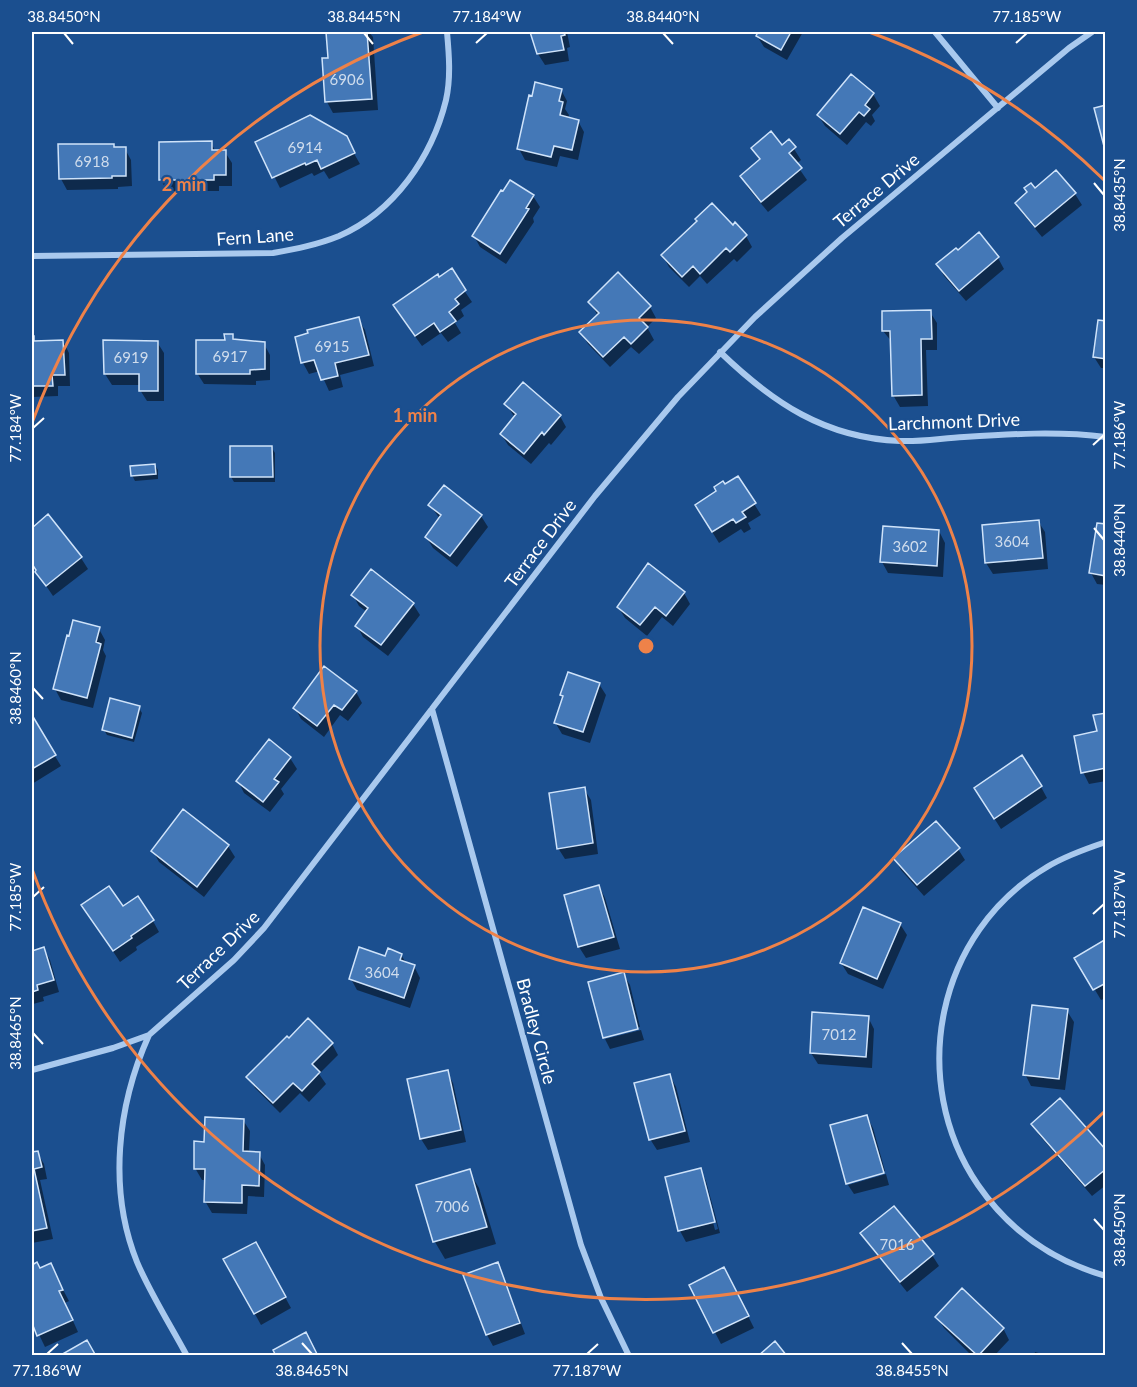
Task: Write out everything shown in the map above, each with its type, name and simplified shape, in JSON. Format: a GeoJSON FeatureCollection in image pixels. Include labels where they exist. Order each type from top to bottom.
{"type":"FeatureCollection","features":[{"type":"Feature","properties":{"kind":"street","name":"Fern Lane"},"geometry":{"type":"LineString","coordinates":[[32,256],[273,254],[308,247],[341,235],[369,218],[396,196],[419,166],[431,144],[446,98],[449,61],[447,32]]}},
{"type":"Feature","properties":{"kind":"street"},"geometry":{"type":"LineString","coordinates":[[935,32],[998,108]]}},
{"type":"Feature","properties":{"kind":"street","name":"Terrace Drive"},"geometry":{"type":"LineString","coordinates":[[32,1070],[113,1048],[149,1035],[234,960],[260,933],[595,496],[678,397],[754,317],[842,238],[1069,48],[1092,32]]}},
{"type":"Feature","properties":{"kind":"street","name":"Larchmont Drive"},"geometry":{"type":"LineString","coordinates":[[720,352],[749,380],[781,404],[820,424],[860,436],[899,441],[1016,434],[1074,433],[1106,437]]}},
{"type":"Feature","properties":{"kind":"street","name":"Bradley Circle"},"geometry":{"type":"LineString","coordinates":[[432,709],[581,1245],[601,1298],[629,1356]]}},
{"type":"Feature","properties":{"kind":"street"},"geometry":{"type":"LineString","coordinates":[[1106,843],[1080,850],[1046,867],[1013,892],[985,922],[964,955],[948,995],[939,1035],[941,1088],[951,1131],[966,1167],[989,1202],[1015,1228],[1046,1251],[1081,1269],[1106,1276]]}},
{"type":"Feature","properties":{"kind":"street"},"geometry":{"type":"LineString","coordinates":[[149,1035],[128,1096],[121,1141],[119,1181],[124,1224],[138,1264],[187,1356]]}},
{"type":"Feature","properties":{"kind":"building"},"geometry":{"type":"Polygon","coordinates":[[[326,32],[367,32],[372,99],[325,102],[322,58],[328,58],[326,32]]]}},
{"type":"Feature","properties":{"kind":"building"},"geometry":{"type":"Polygon","coordinates":[[[530,32],[564,32],[565,35],[561,36],[564,50],[537,54],[530,32]]]}},
{"type":"Feature","properties":{"kind":"building"},"geometry":{"type":"Polygon","coordinates":[[[758,32],[791,32],[781,50],[756,36],[758,32]]]}},
{"type":"Feature","properties":{"kind":"building"},"geometry":{"type":"Polygon","coordinates":[[[851,74],[874,93],[865,105],[870,109],[864,116],[859,112],[840,134],[817,115],[851,74]]]}},
{"type":"Feature","properties":{"kind":"building"},"geometry":{"type":"Polygon","coordinates":[[[535,82],[562,89],[559,101],[563,102],[560,115],[579,120],[572,150],[554,146],[551,157],[517,149],[529,95],[532,96],[535,82]]]}},
{"type":"Feature","properties":{"kind":"building"},"geometry":{"type":"Polygon","coordinates":[[[1106,105],[1106,154],[1094,108],[1106,105]]]}},
{"type":"Feature","properties":{"kind":"building"},"geometry":{"type":"Polygon","coordinates":[[[310,115],[347,136],[355,153],[321,169],[317,160],[272,178],[255,142],[310,115]]]}},
{"type":"Feature","properties":{"kind":"building"},"geometry":{"type":"Polygon","coordinates":[[[771,131],[782,145],[789,139],[796,147],[789,153],[802,168],[761,202],[740,176],[760,159],[751,148],[771,131]]]}},
{"type":"Feature","properties":{"kind":"building"},"geometry":{"type":"Polygon","coordinates":[[[212,141],[212,150],[226,150],[226,175],[214,175],[214,180],[159,180],[159,142],[212,141]]]}},
{"type":"Feature","properties":{"kind":"building"},"geometry":{"type":"Polygon","coordinates":[[[58,144],[114,144],[114,147],[126,147],[126,176],[59,179],[58,144]]]}},
{"type":"Feature","properties":{"kind":"building"},"geometry":{"type":"Polygon","coordinates":[[[1056,170],[1076,193],[1035,227],[1015,203],[1027,192],[1024,188],[1031,183],[1035,188],[1056,170]]]}},
{"type":"Feature","properties":{"kind":"building"},"geometry":{"type":"Polygon","coordinates":[[[510,180],[534,195],[526,208],[529,209],[500,254],[472,236],[501,190],[503,191],[510,180]]]}},
{"type":"Feature","properties":{"kind":"building"},"geometry":{"type":"Polygon","coordinates":[[[712,203],[733,225],[735,222],[747,235],[730,252],[726,248],[700,274],[693,266],[682,277],[661,255],[697,221],[695,219],[712,203]]]}},
{"type":"Feature","properties":{"kind":"building"},"geometry":{"type":"Polygon","coordinates":[[[979,232],[999,257],[959,291],[936,264],[956,248],[958,250],[979,232]]]}},
{"type":"Feature","properties":{"kind":"building"},"geometry":{"type":"Polygon","coordinates":[[[452,268],[466,290],[455,299],[459,304],[449,312],[456,321],[440,332],[434,323],[415,336],[393,305],[438,274],[439,277],[452,268]]]}},
{"type":"Feature","properties":{"kind":"building"},"geometry":{"type":"Polygon","coordinates":[[[618,272],[651,306],[639,318],[648,327],[631,344],[624,337],[603,357],[579,332],[599,313],[588,302],[618,272]]]}},
{"type":"Feature","properties":{"kind":"building"},"geometry":{"type":"Polygon","coordinates":[[[931,310],[932,339],[921,339],[922,395],[892,396],[890,331],[882,331],[882,311],[931,310]]]}},
{"type":"Feature","properties":{"kind":"building"},"geometry":{"type":"Polygon","coordinates":[[[359,317],[369,355],[335,363],[338,376],[321,380],[314,360],[301,363],[295,337],[308,333],[307,330],[359,317]]]}},
{"type":"Feature","properties":{"kind":"building"},"geometry":{"type":"Polygon","coordinates":[[[1098,320],[1106,321],[1106,359],[1093,357],[1098,320]]]}},
{"type":"Feature","properties":{"kind":"building"},"geometry":{"type":"Polygon","coordinates":[[[224,334],[233,334],[233,339],[265,342],[265,369],[250,370],[250,374],[196,374],[196,340],[225,340],[224,334]]]}},
{"type":"Feature","properties":{"kind":"building"},"geometry":{"type":"Polygon","coordinates":[[[32,336],[34,336],[34,341],[63,340],[65,375],[52,375],[53,386],[32,386],[32,336]]]}},
{"type":"Feature","properties":{"kind":"building"},"geometry":{"type":"Polygon","coordinates":[[[103,340],[158,341],[158,391],[139,391],[139,374],[104,374],[103,340]]]}},
{"type":"Feature","properties":{"kind":"building"},"geometry":{"type":"Polygon","coordinates":[[[523,382],[561,415],[544,435],[542,432],[524,454],[500,434],[516,414],[504,404],[523,382]]]}},
{"type":"Feature","properties":{"kind":"building"},"geometry":{"type":"Polygon","coordinates":[[[230,446],[272,446],[273,477],[230,477],[230,446]]]}},
{"type":"Feature","properties":{"kind":"building"},"geometry":{"type":"Polygon","coordinates":[[[155,464],[156,474],[131,476],[130,466],[155,464]]]}},
{"type":"Feature","properties":{"kind":"building"},"geometry":{"type":"Polygon","coordinates":[[[738,476],[756,503],[742,512],[746,517],[736,523],[733,519],[712,532],[695,505],[716,491],[714,487],[723,481],[725,484],[738,476]]]}},
{"type":"Feature","properties":{"kind":"building"},"geometry":{"type":"Polygon","coordinates":[[[444,485],[482,515],[450,556],[425,537],[441,515],[428,505],[444,485]]]}},
{"type":"Feature","properties":{"kind":"building"},"geometry":{"type":"Polygon","coordinates":[[[48,514],[82,557],[46,586],[32,564],[32,528],[48,514]]]}},
{"type":"Feature","properties":{"kind":"building"},"geometry":{"type":"Polygon","coordinates":[[[1039,520],[1043,558],[985,563],[982,525],[1039,520]]]}},
{"type":"Feature","properties":{"kind":"building"},"geometry":{"type":"Polygon","coordinates":[[[1097,523],[1106,524],[1106,576],[1089,573],[1097,523]]]}},
{"type":"Feature","properties":{"kind":"building"},"geometry":{"type":"Polygon","coordinates":[[[883,526],[939,530],[937,566],[880,562],[883,526]]]}},
{"type":"Feature","properties":{"kind":"building"},"geometry":{"type":"Polygon","coordinates":[[[648,563],[685,592],[666,616],[655,607],[640,625],[617,607],[648,563]]]}},
{"type":"Feature","properties":{"kind":"building"},"geometry":{"type":"Polygon","coordinates":[[[371,569],[414,603],[381,645],[355,626],[368,608],[351,595],[371,569]]]}},
{"type":"Feature","properties":{"kind":"building"},"geometry":{"type":"Polygon","coordinates":[[[73,620],[100,627],[96,642],[101,644],[87,698],[53,689],[73,620]]]}},
{"type":"Feature","properties":{"kind":"building"},"geometry":{"type":"Polygon","coordinates":[[[324,666],[357,691],[342,710],[334,705],[317,726],[293,708],[324,666]]]}},
{"type":"Feature","properties":{"kind":"building"},"geometry":{"type":"Polygon","coordinates":[[[568,672],[600,683],[583,732],[554,723],[568,672]]]}},
{"type":"Feature","properties":{"kind":"building"},"geometry":{"type":"Polygon","coordinates":[[[110,698],[140,706],[132,738],[102,730],[110,698]]]}},
{"type":"Feature","properties":{"kind":"building"},"geometry":{"type":"Polygon","coordinates":[[[1106,713],[1106,768],[1081,773],[1074,736],[1097,731],[1093,715],[1106,713]]]}},
{"type":"Feature","properties":{"kind":"building"},"geometry":{"type":"Polygon","coordinates":[[[32,715],[56,755],[32,769],[32,715]]]}},
{"type":"Feature","properties":{"kind":"building"},"geometry":{"type":"Polygon","coordinates":[[[269,739],[291,757],[274,779],[279,782],[263,802],[236,781],[269,739]]]}},
{"type":"Feature","properties":{"kind":"building"},"geometry":{"type":"Polygon","coordinates":[[[1022,755],[1042,786],[994,819],[974,788],[1022,755]]]}},
{"type":"Feature","properties":{"kind":"building"},"geometry":{"type":"Polygon","coordinates":[[[585,787],[593,843],[557,849],[549,793],[585,787]]]}},
{"type":"Feature","properties":{"kind":"building"},"geometry":{"type":"Polygon","coordinates":[[[183,809],[229,845],[197,887],[151,851],[183,809]]]}},
{"type":"Feature","properties":{"kind":"building"},"geometry":{"type":"Polygon","coordinates":[[[936,821],[960,848],[917,885],[893,858],[936,821]]]}},
{"type":"Feature","properties":{"kind":"building"},"geometry":{"type":"Polygon","coordinates":[[[599,885],[614,937],[578,947],[564,895],[599,885]]]}},
{"type":"Feature","properties":{"kind":"building"},"geometry":{"type":"Polygon","coordinates":[[[109,886],[123,906],[138,896],[154,920],[113,951],[81,905],[109,886]]]}},
{"type":"Feature","properties":{"kind":"building"},"geometry":{"type":"Polygon","coordinates":[[[863,907],[901,923],[877,979],[840,963],[863,907]]]}},
{"type":"Feature","properties":{"kind":"building"},"geometry":{"type":"Polygon","coordinates":[[[1106,939],[1106,983],[1093,990],[1074,958],[1106,939]]]}},
{"type":"Feature","properties":{"kind":"building"},"geometry":{"type":"Polygon","coordinates":[[[44,947],[54,980],[37,985],[38,990],[32,992],[32,951],[44,947]]]}},
{"type":"Feature","properties":{"kind":"building"},"geometry":{"type":"Polygon","coordinates":[[[359,947],[385,956],[388,948],[402,954],[400,960],[415,965],[404,998],[349,979],[359,947]]]}},
{"type":"Feature","properties":{"kind":"building"},"geometry":{"type":"Polygon","coordinates":[[[624,972],[638,1029],[603,1038],[588,982],[624,972]]]}},
{"type":"Feature","properties":{"kind":"building"},"geometry":{"type":"Polygon","coordinates":[[[1032,1005],[1068,1009],[1059,1079],[1023,1075],[1032,1005]]]}},
{"type":"Feature","properties":{"kind":"building"},"geometry":{"type":"Polygon","coordinates":[[[812,1012],[869,1016],[866,1057],[810,1053],[812,1012]]]}},
{"type":"Feature","properties":{"kind":"building"},"geometry":{"type":"Polygon","coordinates":[[[308,1018],[333,1043],[312,1064],[320,1072],[302,1091],[293,1083],[273,1103],[246,1077],[308,1018]]]}},
{"type":"Feature","properties":{"kind":"building"},"geometry":{"type":"Polygon","coordinates":[[[448,1070],[461,1130],[420,1139],[407,1079],[448,1070]]]}},
{"type":"Feature","properties":{"kind":"building"},"geometry":{"type":"Polygon","coordinates":[[[670,1074],[685,1131],[649,1140],[634,1083],[670,1074]]]}},
{"type":"Feature","properties":{"kind":"building"},"geometry":{"type":"Polygon","coordinates":[[[1060,1098],[1106,1150],[1106,1169],[1085,1186],[1031,1124],[1060,1098]]]}},
{"type":"Feature","properties":{"kind":"building"},"geometry":{"type":"Polygon","coordinates":[[[867,1115],[884,1173],[846,1184],[830,1125],[867,1115]]]}},
{"type":"Feature","properties":{"kind":"building"},"geometry":{"type":"Polygon","coordinates":[[[205,1117],[244,1119],[243,1151],[260,1152],[259,1186],[242,1185],[242,1203],[204,1202],[205,1169],[194,1169],[194,1141],[204,1142],[205,1117]]]}},
{"type":"Feature","properties":{"kind":"building"},"geometry":{"type":"Polygon","coordinates":[[[38,1151],[42,1167],[34,1169],[47,1228],[32,1231],[32,1152],[38,1151]]]}},
{"type":"Feature","properties":{"kind":"building"},"geometry":{"type":"Polygon","coordinates":[[[701,1168],[715,1222],[678,1231],[665,1177],[701,1168]]]}},
{"type":"Feature","properties":{"kind":"building"},"geometry":{"type":"Polygon","coordinates":[[[470,1169],[487,1227],[433,1242],[416,1185],[470,1169]]]}},
{"type":"Feature","properties":{"kind":"building"},"geometry":{"type":"Polygon","coordinates":[[[894,1206],[934,1254],[900,1282],[860,1233],[894,1206]]]}},
{"type":"Feature","properties":{"kind":"building"},"geometry":{"type":"Polygon","coordinates":[[[256,1242],[286,1297],[254,1314],[223,1259],[256,1242]]]}},
{"type":"Feature","properties":{"kind":"building"},"geometry":{"type":"Polygon","coordinates":[[[37,1262],[40,1268],[51,1263],[63,1290],[59,1291],[73,1320],[37,1336],[32,1323],[32,1265],[37,1262]]]}},
{"type":"Feature","properties":{"kind":"building"},"geometry":{"type":"Polygon","coordinates":[[[498,1262],[520,1323],[486,1335],[463,1275],[498,1262]]]}},
{"type":"Feature","properties":{"kind":"building"},"geometry":{"type":"Polygon","coordinates":[[[724,1267],[749,1316],[713,1333],[689,1285],[724,1267]]]}},
{"type":"Feature","properties":{"kind":"building"},"geometry":{"type":"Polygon","coordinates":[[[962,1288],[1004,1328],[978,1356],[935,1317],[962,1288]]]}},
{"type":"Feature","properties":{"kind":"building"},"geometry":{"type":"Polygon","coordinates":[[[306,1332],[318,1356],[276,1356],[273,1350],[306,1332]]]}},
{"type":"Feature","properties":{"kind":"building"},"geometry":{"type":"Polygon","coordinates":[[[87,1340],[96,1356],[59,1356],[87,1340]]]}},
{"type":"Feature","properties":{"kind":"building"},"geometry":{"type":"Polygon","coordinates":[[[775,1341],[787,1356],[758,1356],[775,1341]]]}}]}
